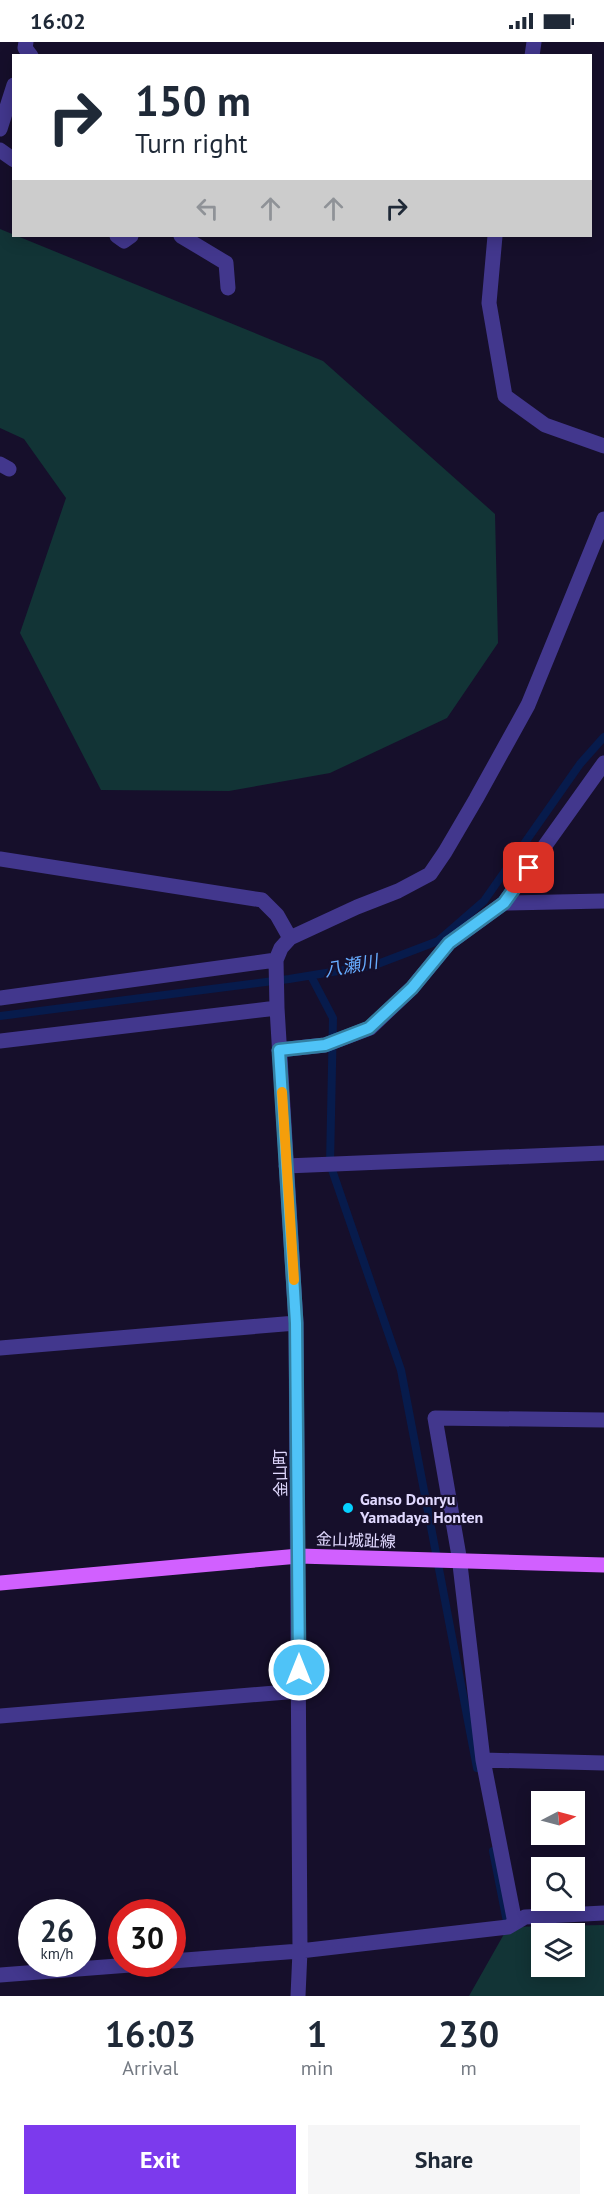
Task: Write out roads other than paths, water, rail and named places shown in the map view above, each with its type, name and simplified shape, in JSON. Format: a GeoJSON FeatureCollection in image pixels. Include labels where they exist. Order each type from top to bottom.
{"type":"FeatureCollection","features":[{"type":"Feature","properties":{"kind":"main road","name":"金山城趾線"},"geometry":{"type":"LineString","coordinates":[[0,1582],[299,1556],[604,1565]]}},
{"type":"Feature","properties":{"kind":"street"},"geometry":{"type":"LineString","coordinates":[[0,129],[12,92]]}},
{"type":"Feature","properties":{"kind":"street"},"geometry":{"type":"LineString","coordinates":[[183,237],[226,263],[228,288]]}},
{"type":"Feature","properties":{"kind":"street"},"geometry":{"type":"LineString","coordinates":[[495,237],[489,303],[505,396],[545,425],[604,446]]}},
{"type":"Feature","properties":{"kind":"street"},"geometry":{"type":"LineString","coordinates":[[0,999],[275,964],[281,948],[290,938],[398,891],[429,874],[476,800],[528,705],[604,519]]}},
{"type":"Feature","properties":{"kind":"street"},"geometry":{"type":"LineString","coordinates":[[279,1050],[325,1045],[369,1028],[412,988],[449,943],[504,903],[604,763]]}},
{"type":"Feature","properties":{"kind":"street"},"geometry":{"type":"LineString","coordinates":[[0,859],[262,900],[277,915],[290,938]]}},
{"type":"Feature","properties":{"kind":"street"},"geometry":{"type":"LineString","coordinates":[[504,903],[604,901]]}},
{"type":"Feature","properties":{"kind":"street","name":"金山町"},"geometry":{"type":"LineString","coordinates":[[275,964],[296,1323],[299,1556],[300,1951],[298,1996]]}},
{"type":"Feature","properties":{"kind":"street"},"geometry":{"type":"LineString","coordinates":[[0,1041],[277,1002]]}},
{"type":"Feature","properties":{"kind":"street"},"geometry":{"type":"LineString","coordinates":[[286,1166],[604,1153]]}},
{"type":"Feature","properties":{"kind":"street"},"geometry":{"type":"LineString","coordinates":[[0,1348],[296,1323]]}},
{"type":"Feature","properties":{"kind":"street"},"geometry":{"type":"LineString","coordinates":[[515,1923],[483,1760],[459,1561],[435,1418],[604,1420]]}},
{"type":"Feature","properties":{"kind":"street"},"geometry":{"type":"LineString","coordinates":[[0,1716],[299,1691]]}},
{"type":"Feature","properties":{"kind":"street"},"geometry":{"type":"LineString","coordinates":[[483,1760],[604,1763]]}},
{"type":"Feature","properties":{"kind":"street"},"geometry":{"type":"LineString","coordinates":[[186,1960],[300,1951],[508,1927],[525,1917],[604,1913]]}},
{"type":"Feature","properties":{"kind":"street"},"geometry":{"type":"LineString","coordinates":[[0,1975],[108,1967]]}},
{"type":"Feature","properties":{"kind":"waterway","name":"八瀬川"},"geometry":{"type":"LineString","coordinates":[[0,1016],[289,979],[375,965],[438,941],[484,901],[580,764],[604,737]]}},
{"type":"Feature","properties":{"kind":"waterway"},"geometry":{"type":"LineString","coordinates":[[311,976],[333,1018],[330,1164],[401,1370],[477,1768]]}},
{"type":"Feature","properties":{"kind":"waterway"},"geometry":{"type":"LineString","coordinates":[[493,1851],[508,1927]]}},
{"type":"Feature","properties":{"kind":"place","name":"Ganso Donryu Yamadaya Honten"},"geometry":{"type":"Point","coordinates":[348,1508]}}]}
